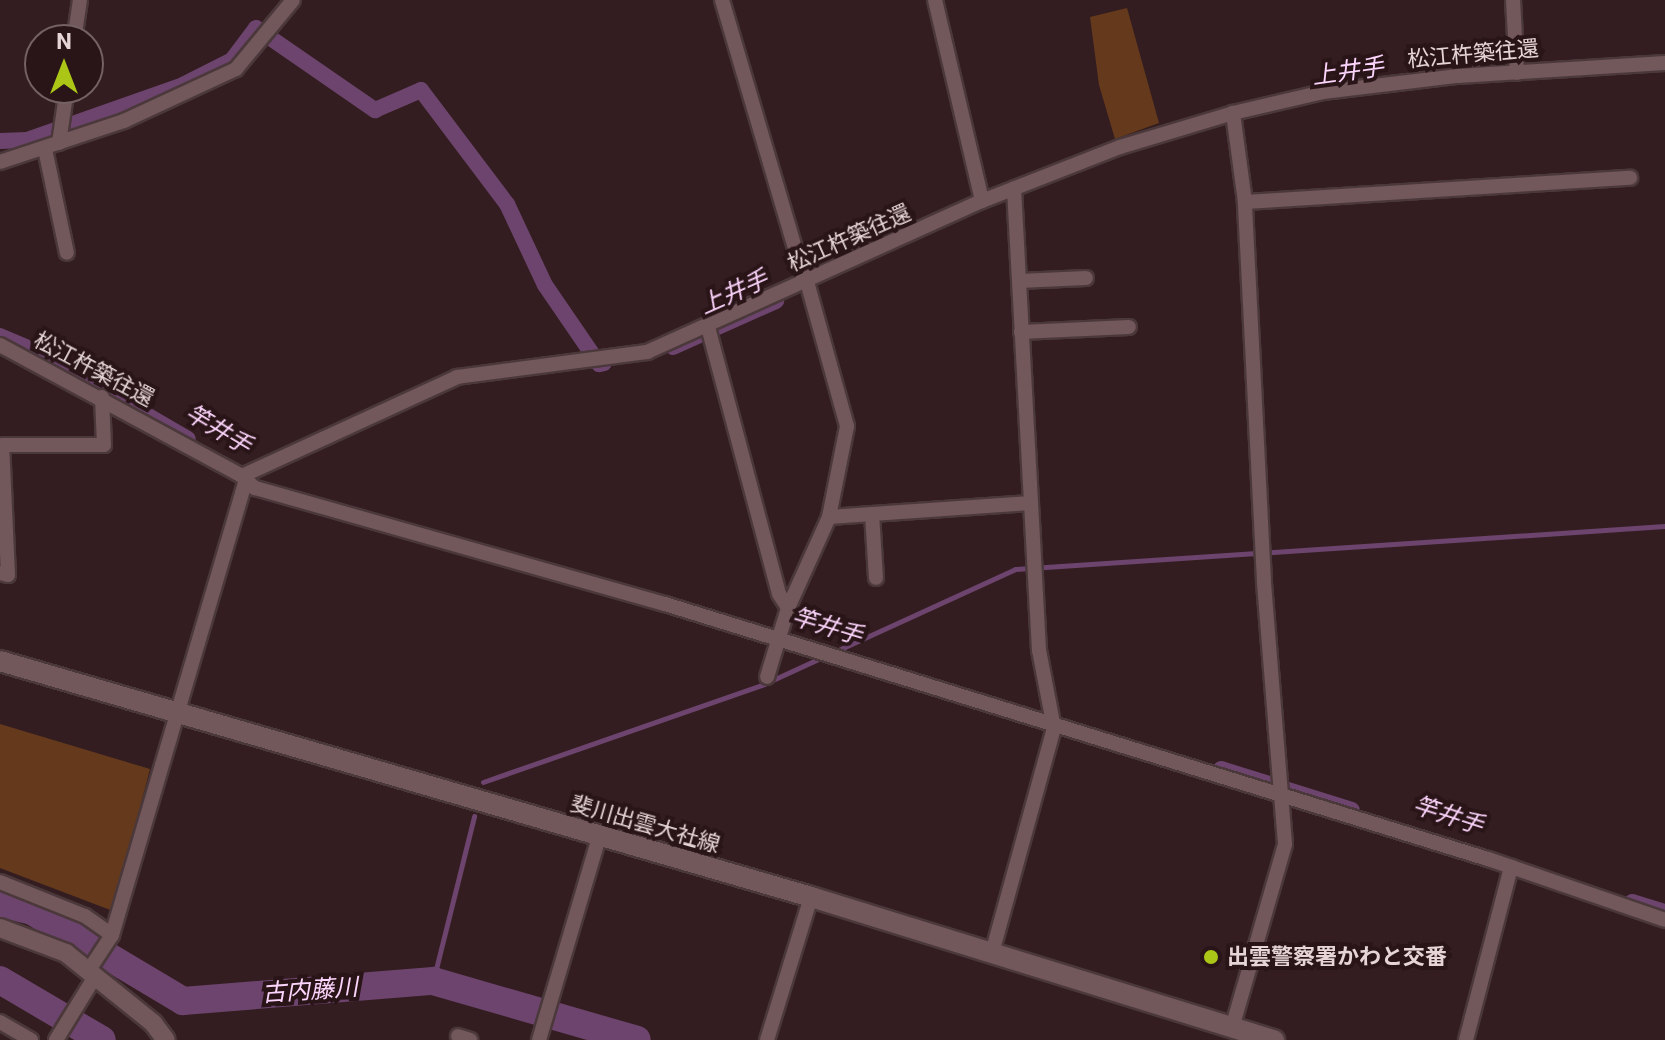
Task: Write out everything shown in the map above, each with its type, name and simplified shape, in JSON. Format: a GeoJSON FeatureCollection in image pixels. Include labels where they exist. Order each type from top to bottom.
{"type":"FeatureCollection","features":[{"type":"Feature","properties":{"kind":"main road","name":"斐川出雲大社線"},"geometry":{"type":"LineString","coordinates":[[0,661],[811,897],[992,953],[1231,1034],[1274,1040]]}},
{"type":"Feature","properties":{"kind":"street"},"geometry":{"type":"LineString","coordinates":[[76,24],[80,0]]}},
{"type":"Feature","properties":{"kind":"street"},"geometry":{"type":"LineString","coordinates":[[0,162],[124,121],[236,69],[293,0]]}},
{"type":"Feature","properties":{"kind":"street"},"geometry":{"type":"LineString","coordinates":[[722,0],[847,426],[829,517],[788,608],[767,677]]}},
{"type":"Feature","properties":{"kind":"street"},"geometry":{"type":"LineString","coordinates":[[935,0],[982,201]]}},
{"type":"Feature","properties":{"kind":"street"},"geometry":{"type":"LineString","coordinates":[[1513,0],[1517,73]]}},
{"type":"Feature","properties":{"kind":"street","name":"松江杵築往還"},"geometry":{"type":"LineString","coordinates":[[0,345],[102,397],[244,478],[457,377],[647,352],[982,201],[1120,147],[1233,113],[1323,92],[1517,73],[1665,63]]}},
{"type":"Feature","properties":{"kind":"street"},"geometry":{"type":"LineString","coordinates":[[63,104],[52,146],[67,253]]}},
{"type":"Feature","properties":{"kind":"street"},"geometry":{"type":"LineString","coordinates":[[1231,1034],[1285,844],[1263,566],[1245,202],[1233,113]]}},
{"type":"Feature","properties":{"kind":"street"},"geometry":{"type":"LineString","coordinates":[[1245,202],[1630,178]]}},
{"type":"Feature","properties":{"kind":"street"},"geometry":{"type":"LineString","coordinates":[[992,953],[1054,728],[1039,650],[1014,189]]}},
{"type":"Feature","properties":{"kind":"street"},"geometry":{"type":"LineString","coordinates":[[1019,281],[1086,278]]}},
{"type":"Feature","properties":{"kind":"street"},"geometry":{"type":"LineString","coordinates":[[708,327],[779,594],[788,608]]}},
{"type":"Feature","properties":{"kind":"street"},"geometry":{"type":"LineString","coordinates":[[1021,332],[1129,327]]}},
{"type":"Feature","properties":{"kind":"street"},"geometry":{"type":"LineString","coordinates":[[0,573],[8,575],[2,445],[104,445],[102,397]]}},
{"type":"Feature","properties":{"kind":"street"},"geometry":{"type":"LineString","coordinates":[[56,1040],[112,935],[244,478],[255,488],[780,641],[1054,728],[1281,794],[1665,920]]}},
{"type":"Feature","properties":{"kind":"street"},"geometry":{"type":"LineString","coordinates":[[829,517],[1031,503]]}},
{"type":"Feature","properties":{"kind":"street"},"geometry":{"type":"LineString","coordinates":[[872,514],[876,578]]}},
{"type":"Feature","properties":{"kind":"street"},"geometry":{"type":"LineString","coordinates":[[539,1040],[599,837]]}},
{"type":"Feature","properties":{"kind":"street"},"geometry":{"type":"LineString","coordinates":[[1466,1040],[1511,867]]}},
{"type":"Feature","properties":{"kind":"street"},"geometry":{"type":"LineString","coordinates":[[0,882],[85,916],[112,935]]}},
{"type":"Feature","properties":{"kind":"street"},"geometry":{"type":"LineString","coordinates":[[767,1040],[811,897]]}},
{"type":"Feature","properties":{"kind":"street"},"geometry":{"type":"LineString","coordinates":[[0,928],[66,953],[93,972],[166,1040]]}},
{"type":"Feature","properties":{"kind":"street"},"geometry":{"type":"LineString","coordinates":[[0,1022],[31,1040]]}},
{"type":"Feature","properties":{"kind":"shaded area"},"geometry":{"type":"Polygon","coordinates":[[[1127,8],[1159,123],[1115,139],[1099,85],[1090,17],[1127,8]]]}},
{"type":"Feature","properties":{"kind":"shaded area"},"geometry":{"type":"Polygon","coordinates":[[[0,724],[150,769],[113,911],[0,868],[0,724]]]}},
{"type":"Feature","properties":{"kind":"waterway","name":"上井手"},"geometry":{"type":"LineString","coordinates":[[0,141],[27,140],[183,85],[232,60],[256,28],[375,110],[421,90],[507,204],[545,285],[599,364],[604,363]]}},
{"type":"Feature","properties":{"kind":"waterway","name":"上井手"},"geometry":{"type":"LineString","coordinates":[[673,347],[776,301]]}},
{"type":"Feature","properties":{"kind":"waterway","name":"竿井手"},"geometry":{"type":"LineString","coordinates":[[0,336],[40,353],[188,439]]}},
{"type":"Feature","properties":{"kind":"waterway"},"geometry":{"type":"LineString","coordinates":[[834,652],[1015,569],[1665,526]]}},
{"type":"Feature","properties":{"kind":"waterway"},"geometry":{"type":"LineString","coordinates":[[483,782],[764,684],[825,656]]}},
{"type":"Feature","properties":{"kind":"waterway","name":"竿井手"},"geometry":{"type":"LineString","coordinates":[[1221,769],[1352,810]]}},
{"type":"Feature","properties":{"kind":"waterway"},"geometry":{"type":"LineString","coordinates":[[433,981],[474,816]]}},
{"type":"Feature","properties":{"kind":"waterway","name":"竿井手"},"geometry":{"type":"LineString","coordinates":[[1632,902],[1665,912]]}},
{"type":"Feature","properties":{"kind":"waterway","name":"古内藤川"},"geometry":{"type":"LineString","coordinates":[[0,903],[32,911],[183,1001],[433,981],[637,1040]]}},
{"type":"Feature","properties":{"kind":"waterway"},"geometry":{"type":"LineString","coordinates":[[0,980],[102,1040]]}},
{"type":"Feature","properties":{"kind":"place","name":"出雲警察署かわと交番"},"geometry":{"type":"Point","coordinates":[1211,957]}}]}
